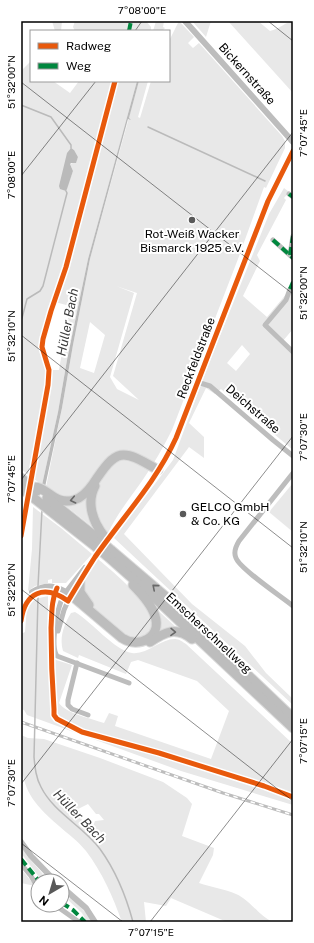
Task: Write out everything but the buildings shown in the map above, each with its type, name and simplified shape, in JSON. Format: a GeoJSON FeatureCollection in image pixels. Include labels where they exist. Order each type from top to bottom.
{"type":"FeatureCollection","features":[{"type":"Feature","properties":{"kind":"highway"},"geometry":{"type":"LineString","coordinates":[[21,488],[50,502],[70,501],[80,498],[91,487],[106,465],[114,458],[124,455],[136,458],[156,473]]}},
{"type":"Feature","properties":{"kind":"highway"},"geometry":{"type":"LineString","coordinates":[[111,551],[100,542],[96,522],[92,512],[91,498],[96,485],[109,466],[118,459],[128,458],[156,473]]}},
{"type":"Feature","properties":{"kind":"highway"},"geometry":{"type":"LineString","coordinates":[[21,478],[32,487],[37,487],[50,502],[111,551],[115,566],[136,588],[156,617],[156,624],[153,634],[143,642],[132,643],[122,638],[98,618],[67,596]]}},
{"type":"Feature","properties":{"kind":"highway","name":"Emscherschnellweg"},"geometry":{"type":"LineString","coordinates":[[111,551],[165,596],[293,718]]}},
{"type":"Feature","properties":{"kind":"highway","name":"Emscherschnellweg"},"geometry":{"type":"LineString","coordinates":[[111,551],[159,602],[293,728]]}},
{"type":"Feature","properties":{"kind":"highway"},"geometry":{"type":"LineString","coordinates":[[80,581],[80,592],[98,618]]}},
{"type":"Feature","properties":{"kind":"highway"},"geometry":{"type":"LineString","coordinates":[[67,596],[80,608],[126,643],[137,646],[143,645],[166,632],[179,632],[191,638],[221,666],[232,671]]}},
{"type":"Feature","properties":{"kind":"street","name":"Bickernstraße"},"geometry":{"type":"LineString","coordinates":[[185,21],[293,142]]}},
{"type":"Feature","properties":{"kind":"street","name":"Reckfeldstraße"},"geometry":{"type":"LineString","coordinates":[[67,596],[80,581],[94,558],[168,455],[176,438],[268,201],[293,151]]}},
{"type":"Feature","properties":{"kind":"street"},"geometry":{"type":"LineString","coordinates":[[292,256],[293,236]]}},
{"type":"Feature","properties":{"kind":"street"},"geometry":{"type":"LineString","coordinates":[[273,240],[292,256]]}},
{"type":"Feature","properties":{"kind":"street"},"geometry":{"type":"LineString","coordinates":[[290,289],[286,300],[265,325],[293,352]]}},
{"type":"Feature","properties":{"kind":"street","name":"Deichstraße"},"geometry":{"type":"LineString","coordinates":[[197,382],[210,386],[293,456]]}},
{"type":"Feature","properties":{"kind":"street"},"geometry":{"type":"LineString","coordinates":[[293,473],[239,541],[234,553],[242,567],[293,606]]}},
{"type":"Feature","properties":{"kind":"street","name":"Reckfeldstraße"},"geometry":{"type":"LineString","coordinates":[[94,558],[78,576],[67,596],[59,626],[55,654],[77,664],[130,683]]}},
{"type":"Feature","properties":{"kind":"street"},"geometry":{"type":"LineString","coordinates":[[21,606],[24,600],[31,595],[57,587],[67,596]]}},
{"type":"Feature","properties":{"kind":"street"},"geometry":{"type":"LineString","coordinates":[[21,621],[24,607],[31,595]]}},
{"type":"Feature","properties":{"kind":"street"},"geometry":{"type":"LineString","coordinates":[[77,664],[68,705],[88,715]]}},
{"type":"Feature","properties":{"kind":"street"},"geometry":{"type":"LineString","coordinates":[[21,842],[31,856],[47,873]]}},
{"type":"Feature","properties":{"kind":"street"},"geometry":{"type":"LineString","coordinates":[[21,864],[30,875]]}},
{"type":"Feature","properties":{"kind":"street"},"geometry":{"type":"LineString","coordinates":[[70,894],[86,908],[95,922]]}},
{"type":"Feature","properties":{"kind":"street"},"geometry":{"type":"LineString","coordinates":[[66,913],[79,922]]}},
{"type":"Feature","properties":{"kind":"shaded area"},"geometry":{"type":"Polygon","coordinates":[[[52,21],[62,21],[61,30],[55,30],[52,21]]]}},
{"type":"Feature","properties":{"kind":"shaded area"},"geometry":{"type":"Polygon","coordinates":[[[75,21],[130,21],[128,30],[74,30],[73,27],[75,21]]]}},
{"type":"Feature","properties":{"kind":"shaded area"},"geometry":{"type":"Polygon","coordinates":[[[132,21],[146,21],[151,27],[151,30],[130,30],[132,21]]]}},
{"type":"Feature","properties":{"kind":"shaded area"},"geometry":{"type":"Polygon","coordinates":[[[156,21],[164,21],[163,27],[165,28],[163,30],[153,30],[156,21]]]}},
{"type":"Feature","properties":{"kind":"shaded area"},"geometry":{"type":"Polygon","coordinates":[[[179,21],[194,37],[188,43],[193,48],[199,43],[282,136],[285,141],[285,148],[266,188],[264,187],[172,430],[154,463],[108,533],[100,533],[61,502],[46,487],[90,259],[139,82],[148,82],[138,117],[140,118],[151,82],[170,82],[170,39],[179,21]],[[116,286],[134,293],[110,377],[117,389],[139,400],[113,376],[137,293],[116,286]],[[90,322],[80,368],[94,373],[105,335],[90,322]]]}},
{"type":"Feature","properties":{"kind":"shaded area"},"geometry":{"type":"Polygon","coordinates":[[[192,21],[211,21],[206,37],[192,21]]]}},
{"type":"Feature","properties":{"kind":"shaded area"},"geometry":{"type":"Polygon","coordinates":[[[228,21],[258,21],[270,31],[293,21],[293,93],[228,21]]]}},
{"type":"Feature","properties":{"kind":"shaded area"},"geometry":{"type":"Polygon","coordinates":[[[30,62],[30,82],[54,82],[70,93],[78,82],[115,82],[69,254],[42,340],[42,351],[49,370],[59,370],[70,306],[55,302],[72,252],[117,82],[137,82],[88,259],[42,485],[21,469],[21,341],[24,338],[21,331],[21,71],[30,62]],[[73,149],[70,164],[76,162],[78,157],[73,149]],[[70,165],[66,190],[73,171],[70,165]]]}},
{"type":"Feature","properties":{"kind":"shaded area"},"geometry":{"type":"Polygon","coordinates":[[[137,82],[139,82],[129,118],[131,120],[128,119],[90,259],[62,408],[45,487],[42,485],[88,259],[137,82]]]}},
{"type":"Feature","properties":{"kind":"shaded area"},"geometry":{"type":"Polygon","coordinates":[[[71,148],[78,157],[76,163],[70,164],[73,171],[66,191],[60,189],[59,186],[67,153],[71,148]]]}},
{"type":"Feature","properties":{"kind":"shaded area"},"geometry":{"type":"Polygon","coordinates":[[[284,188],[289,192],[284,198],[286,200],[257,255],[260,261],[243,296],[267,317],[293,286],[293,329],[282,342],[293,354],[293,450],[221,389],[215,394],[206,388],[189,423],[204,437],[204,458],[189,447],[124,534],[192,604],[245,646],[266,673],[293,699],[293,705],[114,538],[173,460],[209,363],[269,214],[284,188]],[[242,345],[227,363],[236,371],[250,354],[242,345]]]}},
{"type":"Feature","properties":{"kind":"shaded area"},"geometry":{"type":"Polygon","coordinates":[[[293,483],[293,532],[269,512],[293,483]]]}},
{"type":"Feature","properties":{"kind":"shaded area"},"geometry":{"type":"Polygon","coordinates":[[[33,507],[92,554],[66,583],[52,583],[52,579],[48,580],[48,583],[35,586],[28,591],[32,549],[33,507]]]}},
{"type":"Feature","properties":{"kind":"shaded area"},"geometry":{"type":"Polygon","coordinates":[[[98,559],[129,587],[148,612],[151,623],[147,633],[134,639],[119,631],[106,620],[83,594],[84,579],[98,559]]]}},
{"type":"Feature","properties":{"kind":"shaded area"},"geometry":{"type":"Polygon","coordinates":[[[48,596],[48,611],[51,612],[53,625],[53,659],[72,665],[59,703],[62,707],[79,715],[104,723],[109,713],[118,716],[115,726],[211,759],[229,711],[197,681],[138,660],[131,662],[126,674],[79,655],[78,658],[63,651],[62,646],[63,631],[66,622],[71,613],[75,612],[118,647],[132,653],[143,652],[164,641],[175,639],[179,640],[186,644],[293,744],[293,805],[181,771],[27,715],[24,710],[21,709],[21,634],[25,632],[27,606],[35,599],[48,596]]]}},
{"type":"Feature","properties":{"kind":"shaded area"},"geometry":{"type":"Polygon","coordinates":[[[149,602],[179,630],[155,636],[149,602]]]}},
{"type":"Feature","properties":{"kind":"shaded area"},"geometry":{"type":"Polygon","coordinates":[[[21,735],[28,738],[44,739],[100,758],[163,782],[187,798],[192,804],[182,836],[214,848],[213,855],[199,883],[236,894],[246,900],[263,916],[273,922],[227,922],[171,898],[166,906],[144,902],[146,922],[122,922],[107,885],[86,851],[37,805],[31,796],[23,776],[21,735]],[[53,793],[92,829],[95,821],[104,820],[99,814],[96,814],[88,804],[78,809],[67,802],[63,793],[53,793]]]}},
{"type":"Feature","properties":{"kind":"shaded area"},"geometry":{"type":"Polygon","coordinates":[[[21,847],[42,873],[36,873],[21,853],[21,847]]]}},
{"type":"Feature","properties":{"kind":"shaded area"},"geometry":{"type":"Polygon","coordinates":[[[22,870],[30,880],[30,885],[21,883],[22,870]]]}},
{"type":"Feature","properties":{"kind":"shaded area"},"geometry":{"type":"Polygon","coordinates":[[[71,897],[90,917],[92,922],[87,922],[82,913],[70,902],[71,897]]]}},
{"type":"Feature","properties":{"kind":"waterway"},"geometry":{"type":"LineString","coordinates":[[21,105],[51,117],[71,145],[71,148]]}},
{"type":"Feature","properties":{"kind":"waterway"},"geometry":{"type":"LineString","coordinates":[[148,127],[265,181]]}},
{"type":"Feature","properties":{"kind":"waterway"},"geometry":{"type":"LineString","coordinates":[[22,318],[27,299],[40,291],[43,286],[67,193],[66,191]]}},
{"type":"Feature","properties":{"kind":"waterway","name":"Hüller Bach"},"geometry":{"type":"LineString","coordinates":[[38,586],[42,510]]}},
{"type":"Feature","properties":{"kind":"waterway","name":"Hüller Bach"},"geometry":{"type":"LineString","coordinates":[[38,596],[34,757],[35,769],[39,784],[53,804],[85,833],[106,857],[120,884],[133,922]]}},
{"type":"Feature","properties":{"kind":"railway"},"geometry":{"type":"LineString","coordinates":[[21,722],[223,793],[293,815]]}},
{"type":"Feature","properties":{"kind":"marked path"},"geometry":{"type":"LineString","coordinates":[[129,30],[131,21]]}},
{"type":"Feature","properties":{"kind":"marked path"},"geometry":{"type":"LineString","coordinates":[[289,194],[293,197]]}},
{"type":"Feature","properties":{"kind":"marked path"},"geometry":{"type":"LineString","coordinates":[[290,255],[293,236]]}},
{"type":"Feature","properties":{"kind":"marked path"},"geometry":{"type":"LineString","coordinates":[[273,240],[293,258]]}},
{"type":"Feature","properties":{"kind":"marked path"},"geometry":{"type":"LineString","coordinates":[[290,289],[293,282]]}},
{"type":"Feature","properties":{"kind":"marked path"},"geometry":{"type":"LineString","coordinates":[[21,859],[32,873]]}},
{"type":"Feature","properties":{"kind":"marked path"},"geometry":{"type":"LineString","coordinates":[[70,908],[85,922]]}},
{"type":"Feature","properties":{"kind":"cycle path"},"geometry":{"type":"LineString","coordinates":[[21,536],[48,385],[49,370],[42,347],[43,339],[66,267],[115,82]]}},
{"type":"Feature","properties":{"kind":"cycle path"},"geometry":{"type":"LineString","coordinates":[[21,621],[23,611],[27,603],[31,597],[37,594],[44,592],[51,593],[68,601],[95,557],[159,470],[176,438],[268,201],[293,151]]}},
{"type":"Feature","properties":{"kind":"cycle path"},"geometry":{"type":"LineString","coordinates":[[57,588],[53,603],[51,628],[54,715],[57,719],[82,732],[159,753],[264,786],[293,797]]}},
{"type":"Feature","properties":{"kind":"place","name":"Rot-Weiß Wacker Bismarck 1925 e.V."},"geometry":{"type":"Point","coordinates":[192,220]}},
{"type":"Feature","properties":{"kind":"place","name":"GELCO GmbH & Co. KG"},"geometry":{"type":"Point","coordinates":[183,514]}}]}
